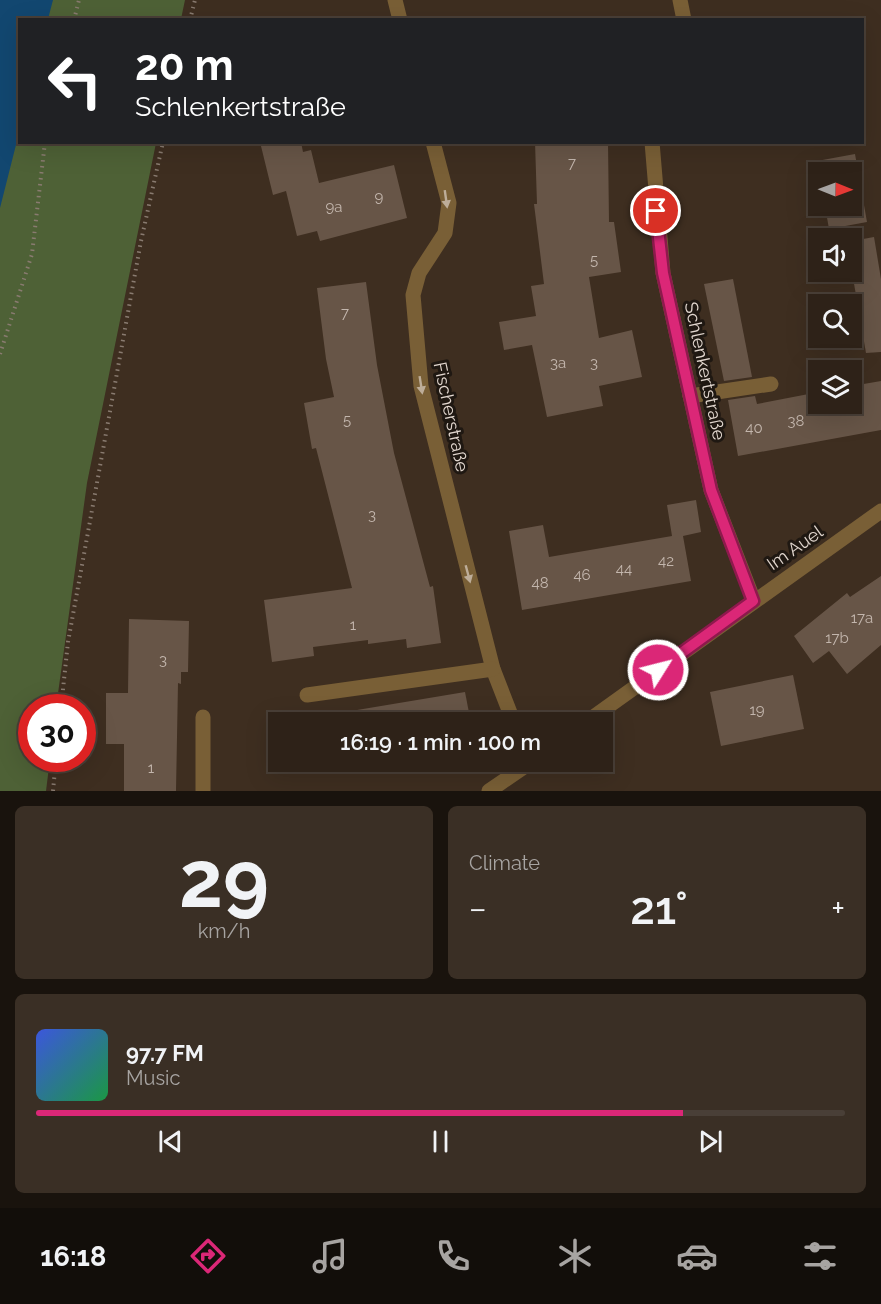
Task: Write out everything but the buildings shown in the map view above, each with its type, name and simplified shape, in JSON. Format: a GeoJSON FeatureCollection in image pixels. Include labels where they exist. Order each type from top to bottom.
{"type":"FeatureCollection","features":[{"type":"Feature","properties":{"kind":"street"},"geometry":{"type":"LineString","coordinates":[[395,0],[400,18]]}},
{"type":"Feature","properties":{"kind":"street"},"geometry":{"type":"LineString","coordinates":[[680,0],[684,18]]}},
{"type":"Feature","properties":{"kind":"street","name":"Fischerstraße"},"geometry":{"type":"LineString","coordinates":[[434,144],[449,203],[445,233],[419,273],[413,295],[421,386],[493,669],[510,712]]}},
{"type":"Feature","properties":{"kind":"street","name":"Schlenkertstraße"},"geometry":{"type":"LineString","coordinates":[[652,144],[663,273],[690,396],[711,490],[753,601]]}},
{"type":"Feature","properties":{"kind":"street"},"geometry":{"type":"LineString","coordinates":[[690,396],[771,384]]}},
{"type":"Feature","properties":{"kind":"street","name":"Im Auel"},"geometry":{"type":"LineString","coordinates":[[600,712],[881,511]]}},
{"type":"Feature","properties":{"kind":"street"},"geometry":{"type":"LineString","coordinates":[[307,695],[493,669]]}},
{"type":"Feature","properties":{"kind":"street"},"geometry":{"type":"LineString","coordinates":[[203,717],[203,791]]}},
{"type":"Feature","properties":{"kind":"street"},"geometry":{"type":"LineString","coordinates":[[489,791],[516,772]]}},
{"type":"Feature","properties":{"kind":"path"},"geometry":{"type":"LineString","coordinates":[[74,18],[79,0]]}},
{"type":"Feature","properties":{"kind":"path"},"geometry":{"type":"LineString","coordinates":[[190,18],[195,0]]}},
{"type":"Feature","properties":{"kind":"path"},"geometry":{"type":"LineString","coordinates":[[0,354],[32,254],[45,144]]}},
{"type":"Feature","properties":{"kind":"path"},"geometry":{"type":"LineString","coordinates":[[62,694],[68,642],[141,241],[163,144]]}},
{"type":"Feature","properties":{"kind":"path"},"geometry":{"type":"LineString","coordinates":[[53,791],[55,772]]}},
{"type":"Feature","properties":{"kind":"green space"},"geometry":{"type":"Polygon","coordinates":[[[0,0],[185,0],[181,18],[18,18],[18,144],[156,144],[87,483],[58,694],[18,694],[18,772],[48,772],[46,791],[0,791],[0,0]]]}},
{"type":"Feature","properties":{"kind":"water"},"geometry":{"type":"Polygon","coordinates":[[[0,0],[53,0],[48,18],[18,18],[18,137],[0,208],[0,0]]]}},
{"type":"Feature","properties":{"kind":"route"},"geometry":{"type":"LineString","coordinates":[[656,211],[663,273],[711,490],[753,601],[658,670]]}}]}
